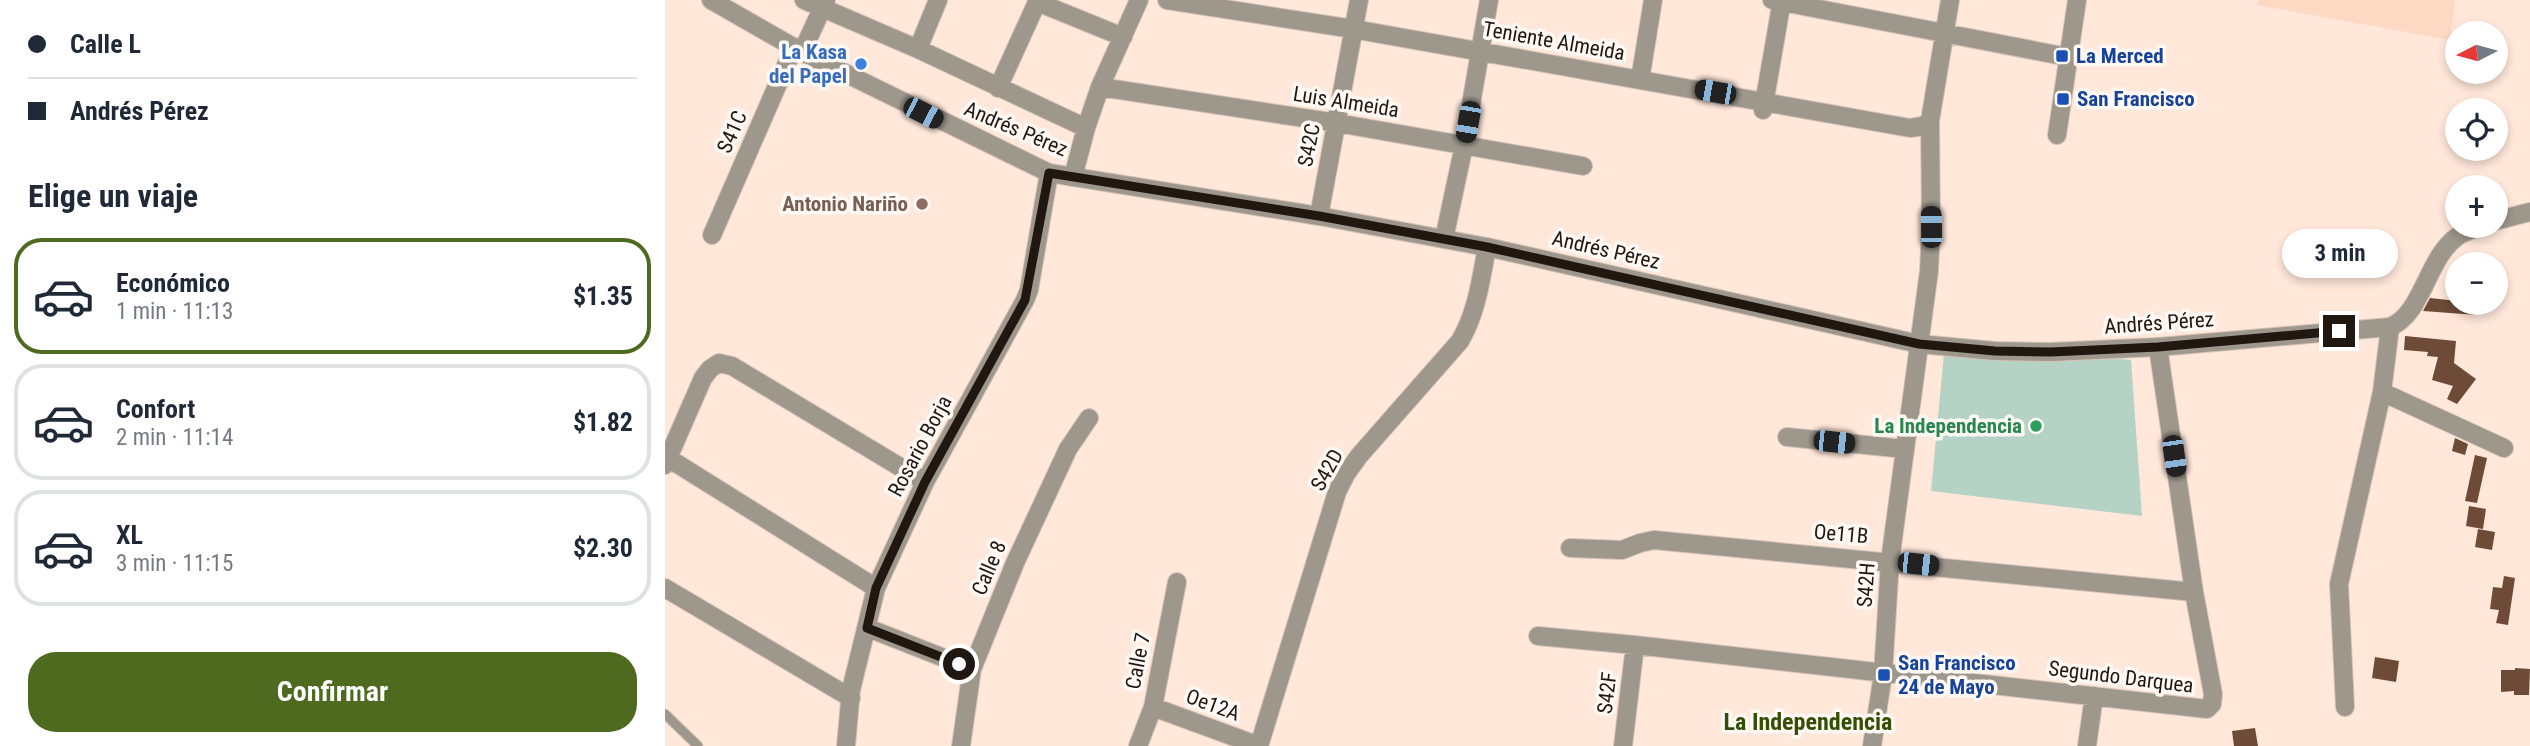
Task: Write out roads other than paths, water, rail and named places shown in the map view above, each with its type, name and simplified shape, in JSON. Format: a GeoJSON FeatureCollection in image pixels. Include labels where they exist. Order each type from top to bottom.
{"type":"FeatureCollection","features":[{"type":"Feature","properties":{"kind":"street","name":"Andrés Pérez"},"geometry":{"type":"LineString","coordinates":[[711,0],[798,50],[1049,173],[1319,216],[1487,247],[1919,344],[1995,351],[2051,352],[2158,347],[2390,327]]}},
{"type":"Feature","properties":{"kind":"street"},"geometry":{"type":"LineString","coordinates":[[804,0],[825,4],[1086,128]]}},
{"type":"Feature","properties":{"kind":"street"},"geometry":{"type":"LineString","coordinates":[[918,50],[938,0]]}},
{"type":"Feature","properties":{"kind":"street"},"geometry":{"type":"LineString","coordinates":[[1073,177],[1100,87],[1139,0]]}},
{"type":"Feature","properties":{"kind":"street","name":"Teniente Almeida"},"geometry":{"type":"LineString","coordinates":[[1167,0],[1481,51],[1764,105],[1910,128],[1923,126],[1930,121]]}},
{"type":"Feature","properties":{"kind":"street","name":"S42C"},"geometry":{"type":"LineString","coordinates":[[1319,216],[1359,0]]}},
{"type":"Feature","properties":{"kind":"street"},"geometry":{"type":"LineString","coordinates":[[1444,239],[1464,145],[1489,0]]}},
{"type":"Feature","properties":{"kind":"street"},"geometry":{"type":"LineString","coordinates":[[1640,80],[1653,0]]}},
{"type":"Feature","properties":{"kind":"street","name":"S42H"},"geometry":{"type":"LineString","coordinates":[[1872,746],[1882,674],[1890,561],[1929,271],[1930,121],[1950,0]]}},
{"type":"Feature","properties":{"kind":"street"},"geometry":{"type":"LineString","coordinates":[[2057,135],[2077,0]]}},
{"type":"Feature","properties":{"kind":"street"},"geometry":{"type":"LineString","coordinates":[[998,88],[1037,1],[1123,37]]}},
{"type":"Feature","properties":{"kind":"street"},"geometry":{"type":"LineString","coordinates":[[1764,105],[1778,1],[2068,57]]}},
{"type":"Feature","properties":{"kind":"street","name":"S41C"},"geometry":{"type":"LineString","coordinates":[[712,235],[798,50],[825,4]]}},
{"type":"Feature","properties":{"kind":"street","name":"Luis Almeida"},"geometry":{"type":"LineString","coordinates":[[1100,87],[1337,123],[1583,166]]}},
{"type":"Feature","properties":{"kind":"street","name":"Rosario Borja"},"geometry":{"type":"LineString","coordinates":[[846,746],[851,698],[876,588],[925,482],[1025,300],[1049,173]]}},
{"type":"Feature","properties":{"kind":"street"},"geometry":{"type":"LineString","coordinates":[[2508,218],[2530,212]]}},
{"type":"Feature","properties":{"kind":"street"},"geometry":{"type":"LineString","coordinates":[[2345,707],[2339,584],[2382,392],[2390,327],[2406,317],[2431,269],[2456,238]]}},
{"type":"Feature","properties":{"kind":"street","name":"S42D"},"geometry":{"type":"LineString","coordinates":[[1259,746],[1337,492],[1359,456],[1459,341],[1468,327],[1474,311],[1487,247]]}},
{"type":"Feature","properties":{"kind":"street","name":"Segundo Darquea"},"geometry":{"type":"LineString","coordinates":[[1538,636],[2094,696],[2200,710],[2210,707],[2213,694],[2194,592],[2158,347]]}},
{"type":"Feature","properties":{"kind":"street"},"geometry":{"type":"LineString","coordinates":[[876,588],[667,462],[703,378],[719,363],[732,366],[925,482]]}},
{"type":"Feature","properties":{"kind":"street"},"geometry":{"type":"LineString","coordinates":[[2382,392],[2504,448]]}},
{"type":"Feature","properties":{"kind":"street","name":"Calle 8"},"geometry":{"type":"LineString","coordinates":[[961,746],[972,669],[1015,563],[1056,475],[1073,440],[1089,418]]}},
{"type":"Feature","properties":{"kind":"street"},"geometry":{"type":"LineString","coordinates":[[1787,437],[1905,449]]}},
{"type":"Feature","properties":{"kind":"street","name":"Oe11B"},"geometry":{"type":"LineString","coordinates":[[1570,548],[1622,551],[1654,540],[2194,592]]}},
{"type":"Feature","properties":{"kind":"street","name":"Calle 7"},"geometry":{"type":"LineString","coordinates":[[1138,746],[1153,707],[1177,582]]}},
{"type":"Feature","properties":{"kind":"street"},"geometry":{"type":"LineString","coordinates":[[665,588],[851,698]]}},
{"type":"Feature","properties":{"kind":"street"},"geometry":{"type":"LineString","coordinates":[[867,628],[972,669]]}},
{"type":"Feature","properties":{"kind":"street","name":"S42F"},"geometry":{"type":"LineString","coordinates":[[1623,746],[1635,645]]}},
{"type":"Feature","properties":{"kind":"street"},"geometry":{"type":"LineString","coordinates":[[2087,746],[2094,696]]}},
{"type":"Feature","properties":{"kind":"street","name":"Oe12A"},"geometry":{"type":"LineString","coordinates":[[1153,707],[1259,746]]}},
{"type":"Feature","properties":{"kind":"lane"},"geometry":{"type":"LineString","coordinates":[[665,714],[698,746]]}},
{"type":"Feature","properties":{"kind":"place","name":"La Merced"},"geometry":{"type":"Point","coordinates":[2062,56]}},
{"type":"Feature","properties":{"kind":"place","name":"La Kasa del Papel"},"geometry":{"type":"Point","coordinates":[861,64]}},
{"type":"Feature","properties":{"kind":"place","name":"San Francisco"},"geometry":{"type":"Point","coordinates":[2063,99]}},
{"type":"Feature","properties":{"kind":"place","name":"Antonio Nariño"},"geometry":{"type":"Point","coordinates":[922,204]}},
{"type":"Feature","properties":{"kind":"place","name":"La Independencia"},"geometry":{"type":"Point","coordinates":[2036,426]}},
{"type":"Feature","properties":{"kind":"place","name":"San Francisco 24 de Mayo"},"geometry":{"type":"Point","coordinates":[1884,675]}},
{"type":"Feature","properties":{"kind":"district","name":"La Independencia"},"geometry":{"type":"Point","coordinates":[1808,722]}}]}
